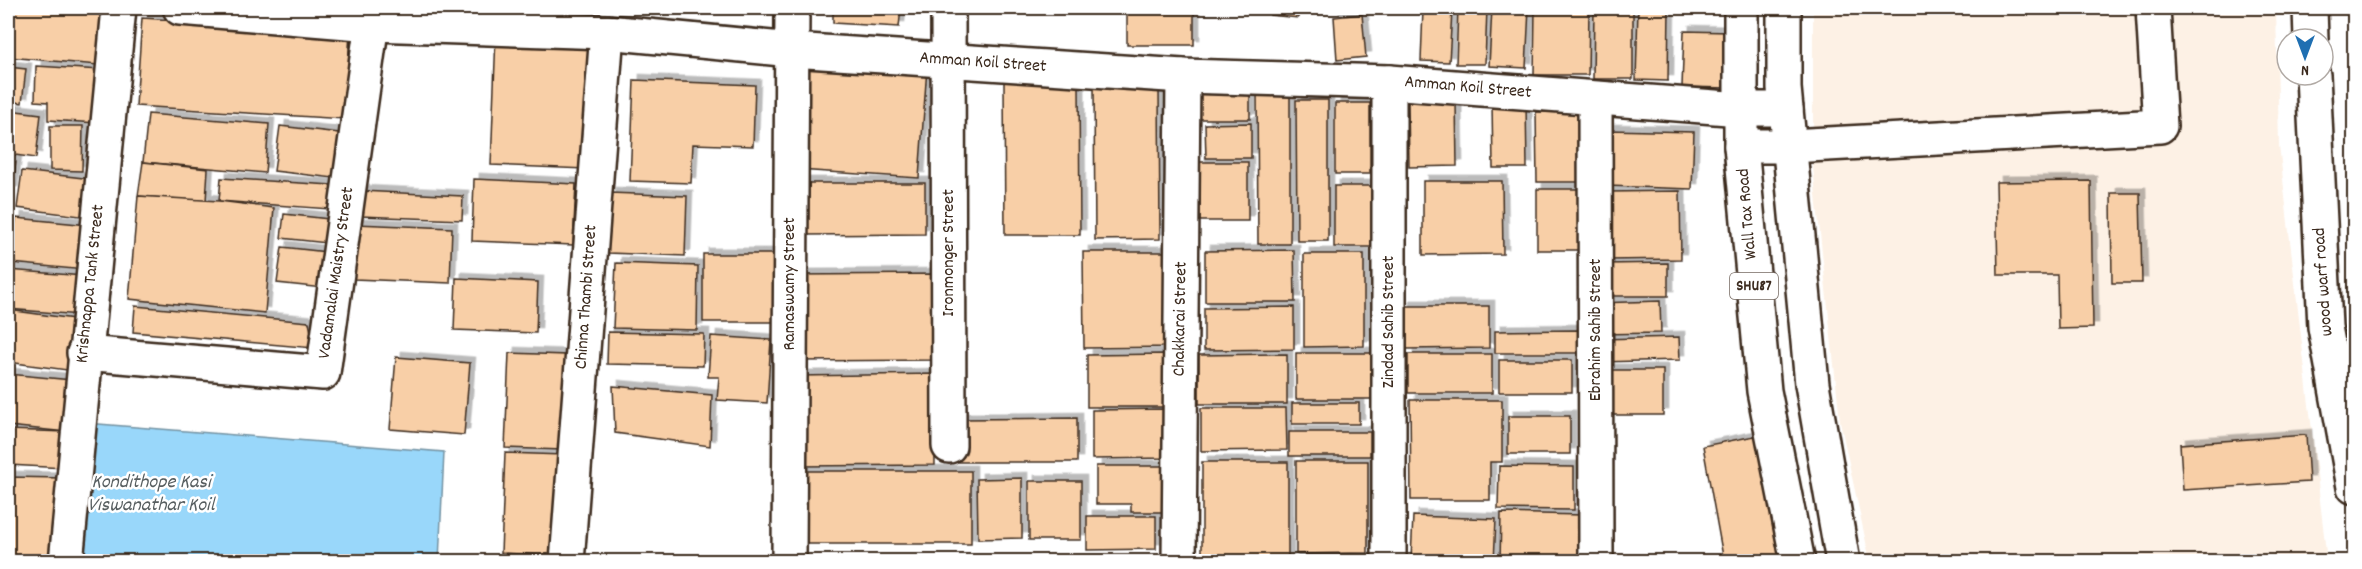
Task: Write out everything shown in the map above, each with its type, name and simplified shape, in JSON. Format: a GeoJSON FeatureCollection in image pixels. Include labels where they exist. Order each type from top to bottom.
{"type":"FeatureCollection","features":[{"type":"Feature","properties":{"kind":"street","name":"Krishnappa Tank Street"},"geometry":{"type":"LineString","coordinates":[[66,561],[118,8]]}},
{"type":"Feature","properties":{"kind":"street","name":"Amman Koil Street"},"geometry":{"type":"LineString","coordinates":[[180,8],[373,16],[607,32],[792,50],[1183,76],[1389,82],[1741,110],[1786,110]]}},
{"type":"Feature","properties":{"kind":"street","name":"Ramaswamy Street"},"geometry":{"type":"LineString","coordinates":[[789,561],[792,8]]}},
{"type":"Feature","properties":{"kind":"street","name":"Ironmonger Street"},"geometry":{"type":"LineString","coordinates":[[948,8],[949,446]]}},
{"type":"Feature","properties":{"kind":"street","name":"Wall Tax Road"},"geometry":{"type":"LineString","coordinates":[[1741,8],[1741,146],[1764,391],[1798,561]]}},
{"type":"Feature","properties":{"kind":"street","name":"SHU87"},"geometry":{"type":"LineString","coordinates":[[1784,8],[1786,110],[1812,384],[1843,561]]}},
{"type":"Feature","properties":{"kind":"street"},"geometry":{"type":"LineString","coordinates":[[1741,146],[1790,146],[2160,126],[2153,8]]}},
{"type":"Feature","properties":{"kind":"street"},"geometry":{"type":"LineString","coordinates":[[2310,8],[2311,27]]}},
{"type":"Feature","properties":{"kind":"street","name":"Vadamalai Maistry Street"},"geometry":{"type":"LineString","coordinates":[[84,353],[323,373],[373,16]]}},
{"type":"Feature","properties":{"kind":"street","name":"Chinna Thambi Street"},"geometry":{"type":"LineString","coordinates":[[567,561],[607,32]]}},
{"type":"Feature","properties":{"kind":"street","name":"Chakkarai Street"},"geometry":{"type":"LineString","coordinates":[[1179,561],[1183,76]]}},
{"type":"Feature","properties":{"kind":"street","name":"Zindad Sahib Street"},"geometry":{"type":"LineString","coordinates":[[1389,82],[1389,561]]}},
{"type":"Feature","properties":{"kind":"street","name":"wood warf road"},"geometry":{"type":"LineString","coordinates":[[2314,87],[2325,327],[2355,487]]}},
{"type":"Feature","properties":{"kind":"street","name":"Ebrahim Sahib Street"},"geometry":{"type":"LineString","coordinates":[[1595,99],[1596,561]]}},
{"type":"Feature","properties":{"kind":"shaded area"},"geometry":{"type":"Polygon","coordinates":[[[1813,8],[2276,8],[2275,87],[2278,87],[2279,145],[2327,561],[1870,561],[1840,421],[1813,167],[1813,8]]]}},
{"type":"Feature","properties":{"kind":"water","name":"Kondithope Kasi Viswanathar Koil"},"geometry":{"type":"Polygon","coordinates":[[[86,423],[444,452],[439,561],[80,562],[86,423]]]}},
{"type":"Feature","properties":{"kind":"building"},"geometry":{"type":"Polygon","coordinates":[[[8,8],[103,8],[98,65],[8,57],[8,8]]]}},
{"type":"Feature","properties":{"kind":"building"},"geometry":{"type":"Polygon","coordinates":[[[390,8],[502,8],[501,25],[390,19],[390,8]]]}},
{"type":"Feature","properties":{"kind":"building"},"geometry":{"type":"Polygon","coordinates":[[[684,8],[684,11],[610,9],[684,8]]]}},
{"type":"Feature","properties":{"kind":"building"},"geometry":{"type":"Polygon","coordinates":[[[833,8],[901,8],[899,27],[833,23],[833,8]]]}},
{"type":"Feature","properties":{"kind":"building"},"geometry":{"type":"Polygon","coordinates":[[[1127,8],[1194,8],[1194,45],[1127,45],[1127,8]]]}},
{"type":"Feature","properties":{"kind":"building"},"geometry":{"type":"Polygon","coordinates":[[[1271,8],[1299,8],[1298,18],[1270,15],[1271,8]]]}},
{"type":"Feature","properties":{"kind":"building"},"geometry":{"type":"Polygon","coordinates":[[[1458,8],[1487,8],[1485,64],[1456,64],[1458,8]]]}},
{"type":"Feature","properties":{"kind":"building"},"geometry":{"type":"Polygon","coordinates":[[[1492,8],[1529,8],[1526,68],[1489,66],[1492,8]]]}},
{"type":"Feature","properties":{"kind":"building"},"geometry":{"type":"Polygon","coordinates":[[[1535,8],[1589,8],[1588,75],[1534,75],[1535,8]]]}},
{"type":"Feature","properties":{"kind":"building"},"geometry":{"type":"Polygon","coordinates":[[[1594,8],[1633,8],[1633,79],[1593,79],[1594,8]]]}},
{"type":"Feature","properties":{"kind":"building"},"geometry":{"type":"Polygon","coordinates":[[[1638,8],[1669,8],[1668,81],[1636,80],[1638,8]]]}},
{"type":"Feature","properties":{"kind":"building"},"geometry":{"type":"Polygon","coordinates":[[[1423,10],[1452,11],[1449,62],[1421,61],[1423,10]]]}},
{"type":"Feature","properties":{"kind":"building"},"geometry":{"type":"Polygon","coordinates":[[[1362,14],[1366,57],[1337,60],[1334,17],[1362,14]]]}},
{"type":"Feature","properties":{"kind":"building"},"geometry":{"type":"Polygon","coordinates":[[[142,18],[350,31],[345,119],[136,106],[142,18]]]}},
{"type":"Feature","properties":{"kind":"building"},"geometry":{"type":"Polygon","coordinates":[[[1684,31],[1730,32],[1729,88],[1682,87],[1684,31]]]}},
{"type":"Feature","properties":{"kind":"building"},"geometry":{"type":"Polygon","coordinates":[[[496,35],[591,39],[586,169],[491,165],[496,35]]]}},
{"type":"Feature","properties":{"kind":"building"},"geometry":{"type":"Polygon","coordinates":[[[806,60],[927,68],[919,178],[798,170],[806,60]]]}},
{"type":"Feature","properties":{"kind":"building"},"geometry":{"type":"Polygon","coordinates":[[[36,66],[101,70],[98,123],[48,120],[48,102],[35,101],[36,66]]]}},
{"type":"Feature","properties":{"kind":"building"},"geometry":{"type":"Polygon","coordinates":[[[8,67],[26,69],[22,103],[8,101],[8,67]]]}},
{"type":"Feature","properties":{"kind":"building"},"geometry":{"type":"Polygon","coordinates":[[[634,80],[755,85],[753,146],[693,144],[691,183],[630,181],[634,80]]]}},
{"type":"Feature","properties":{"kind":"building"},"geometry":{"type":"Polygon","coordinates":[[[1004,82],[1079,82],[1080,235],[1005,235],[1004,82]]]}},
{"type":"Feature","properties":{"kind":"building"},"geometry":{"type":"Polygon","coordinates":[[[1159,85],[1160,239],[1095,240],[1094,86],[1159,85]]]}},
{"type":"Feature","properties":{"kind":"building"},"geometry":{"type":"Polygon","coordinates":[[[1200,89],[1250,89],[1250,119],[1200,119],[1200,89]]]}},
{"type":"Feature","properties":{"kind":"building"},"geometry":{"type":"Polygon","coordinates":[[[1257,91],[1290,91],[1290,244],[1258,244],[1257,91]]]}},
{"type":"Feature","properties":{"kind":"building"},"geometry":{"type":"Polygon","coordinates":[[[1296,100],[1328,100],[1328,241],[1297,241],[1296,100]]]}},
{"type":"Feature","properties":{"kind":"building"},"geometry":{"type":"Polygon","coordinates":[[[1408,101],[1456,101],[1457,166],[1409,167],[1408,101]]]}},
{"type":"Feature","properties":{"kind":"building"},"geometry":{"type":"Polygon","coordinates":[[[1335,103],[1370,103],[1370,174],[1335,174],[1335,103]]]}},
{"type":"Feature","properties":{"kind":"building"},"geometry":{"type":"Polygon","coordinates":[[[1492,103],[1526,103],[1527,168],[1493,168],[1492,103]]]}},
{"type":"Feature","properties":{"kind":"building"},"geometry":{"type":"Polygon","coordinates":[[[8,110],[41,114],[36,158],[8,154],[8,110]]]}},
{"type":"Feature","properties":{"kind":"building"},"geometry":{"type":"Polygon","coordinates":[[[1536,112],[1578,112],[1579,182],[1537,182],[1536,112]]]}},
{"type":"Feature","properties":{"kind":"building"},"geometry":{"type":"Polygon","coordinates":[[[148,114],[269,124],[265,173],[143,162],[148,114]]]}},
{"type":"Feature","properties":{"kind":"building"},"geometry":{"type":"Polygon","coordinates":[[[1251,123],[1251,158],[1206,158],[1205,124],[1251,123]]]}},
{"type":"Feature","properties":{"kind":"building"},"geometry":{"type":"Polygon","coordinates":[[[50,126],[83,126],[82,171],[50,170],[50,126]]]}},
{"type":"Feature","properties":{"kind":"building"},"geometry":{"type":"Polygon","coordinates":[[[280,126],[339,133],[334,178],[274,171],[280,126]]]}},
{"type":"Feature","properties":{"kind":"building"},"geometry":{"type":"Polygon","coordinates":[[[1609,130],[1694,132],[1692,189],[1607,186],[1609,130]]]}},
{"type":"Feature","properties":{"kind":"building"},"geometry":{"type":"Polygon","coordinates":[[[8,161],[16,162],[12,192],[8,192],[8,161]]]}},
{"type":"Feature","properties":{"kind":"building"},"geometry":{"type":"Polygon","coordinates":[[[143,162],[208,169],[206,201],[138,196],[143,162]]]}},
{"type":"Feature","properties":{"kind":"building"},"geometry":{"type":"Polygon","coordinates":[[[1200,162],[1248,162],[1248,221],[1200,221],[1200,162]]]}},
{"type":"Feature","properties":{"kind":"building"},"geometry":{"type":"Polygon","coordinates":[[[22,171],[92,179],[88,217],[17,208],[22,171]]]}},
{"type":"Feature","properties":{"kind":"building"},"geometry":{"type":"Polygon","coordinates":[[[221,178],[332,185],[330,209],[219,201],[221,178]]]}},
{"type":"Feature","properties":{"kind":"building"},"geometry":{"type":"Polygon","coordinates":[[[474,179],[576,184],[573,245],[472,241],[474,179]]]}},
{"type":"Feature","properties":{"kind":"building"},"geometry":{"type":"Polygon","coordinates":[[[1423,181],[1502,181],[1503,254],[1423,255],[1423,181]]]}},
{"type":"Feature","properties":{"kind":"building"},"geometry":{"type":"Polygon","coordinates":[[[2091,181],[2093,328],[2058,329],[2057,275],[1998,275],[1996,182],[2091,181]]]}},
{"type":"Feature","properties":{"kind":"building"},"geometry":{"type":"Polygon","coordinates":[[[804,183],[925,183],[925,234],[804,235],[804,183]]]}},
{"type":"Feature","properties":{"kind":"building"},"geometry":{"type":"Polygon","coordinates":[[[1334,186],[1372,186],[1372,247],[1334,247],[1334,186]]]}},
{"type":"Feature","properties":{"kind":"building"},"geometry":{"type":"Polygon","coordinates":[[[1537,189],[1579,189],[1579,250],[1537,250],[1537,189]]]}},
{"type":"Feature","properties":{"kind":"building"},"geometry":{"type":"Polygon","coordinates":[[[361,191],[463,196],[462,220],[360,216],[361,191]]]}},
{"type":"Feature","properties":{"kind":"building"},"geometry":{"type":"Polygon","coordinates":[[[1680,191],[1681,259],[1607,260],[1607,192],[1680,191]]]}},
{"type":"Feature","properties":{"kind":"building"},"geometry":{"type":"Polygon","coordinates":[[[610,193],[687,196],[685,256],[608,253],[610,193]]]}},
{"type":"Feature","properties":{"kind":"building"},"geometry":{"type":"Polygon","coordinates":[[[2111,193],[2140,193],[2142,283],[2112,283],[2111,193]]]}},
{"type":"Feature","properties":{"kind":"building"},"geometry":{"type":"Polygon","coordinates":[[[138,196],[219,201],[274,208],[265,313],[129,299],[138,196]]]}},
{"type":"Feature","properties":{"kind":"building"},"geometry":{"type":"Polygon","coordinates":[[[284,214],[329,219],[327,243],[281,238],[284,214]]]}},
{"type":"Feature","properties":{"kind":"building"},"geometry":{"type":"Polygon","coordinates":[[[16,218],[89,225],[85,270],[11,263],[16,218]]]}},
{"type":"Feature","properties":{"kind":"building"},"geometry":{"type":"Polygon","coordinates":[[[356,224],[452,228],[450,283],[354,279],[356,224]]]}},
{"type":"Feature","properties":{"kind":"building"},"geometry":{"type":"Polygon","coordinates":[[[282,247],[327,252],[323,288],[277,283],[282,247]]]}},
{"type":"Feature","properties":{"kind":"building"},"geometry":{"type":"Polygon","coordinates":[[[1294,250],[1295,302],[1205,302],[1205,251],[1294,250]]]}},
{"type":"Feature","properties":{"kind":"building"},"geometry":{"type":"Polygon","coordinates":[[[1083,252],[1176,252],[1176,347],[1084,348],[1083,252]]]}},
{"type":"Feature","properties":{"kind":"building"},"geometry":{"type":"Polygon","coordinates":[[[703,254],[784,254],[784,322],[703,322],[703,254]]]}},
{"type":"Feature","properties":{"kind":"building"},"geometry":{"type":"Polygon","coordinates":[[[1304,254],[1364,254],[1364,346],[1304,347],[1304,254]]]}},
{"type":"Feature","properties":{"kind":"building"},"geometry":{"type":"Polygon","coordinates":[[[616,263],[698,266],[697,330],[613,328],[616,263]]]}},
{"type":"Feature","properties":{"kind":"building"},"geometry":{"type":"Polygon","coordinates":[[[1668,263],[1668,296],[1604,296],[1603,264],[1668,263]]]}},
{"type":"Feature","properties":{"kind":"building"},"geometry":{"type":"Polygon","coordinates":[[[8,270],[84,276],[80,315],[8,309],[8,270]]]}},
{"type":"Feature","properties":{"kind":"building"},"geometry":{"type":"Polygon","coordinates":[[[940,274],[941,360],[793,361],[792,275],[940,274]]]}},
{"type":"Feature","properties":{"kind":"building"},"geometry":{"type":"Polygon","coordinates":[[[456,278],[538,282],[536,333],[454,330],[456,278]]]}},
{"type":"Feature","properties":{"kind":"building"},"geometry":{"type":"Polygon","coordinates":[[[1660,301],[1661,333],[1597,334],[1596,303],[1660,301]]]}},
{"type":"Feature","properties":{"kind":"building"},"geometry":{"type":"Polygon","coordinates":[[[135,306],[309,322],[314,348],[133,332],[135,306]]]}},
{"type":"Feature","properties":{"kind":"building"},"geometry":{"type":"Polygon","coordinates":[[[1405,306],[1489,306],[1489,348],[1405,349],[1405,306]]]}},
{"type":"Feature","properties":{"kind":"building"},"geometry":{"type":"Polygon","coordinates":[[[1294,307],[1294,349],[1204,350],[1204,308],[1294,307]]]}},
{"type":"Feature","properties":{"kind":"building"},"geometry":{"type":"Polygon","coordinates":[[[8,310],[74,319],[67,370],[8,362],[8,310]]]}},
{"type":"Feature","properties":{"kind":"building"},"geometry":{"type":"Polygon","coordinates":[[[1578,330],[1578,353],[1495,353],[1495,331],[1578,330]]]}},
{"type":"Feature","properties":{"kind":"building"},"geometry":{"type":"Polygon","coordinates":[[[608,332],[704,334],[703,366],[607,364],[608,332]]]}},
{"type":"Feature","properties":{"kind":"building"},"geometry":{"type":"Polygon","coordinates":[[[711,336],[771,340],[767,403],[717,400],[719,377],[708,377],[711,336]]]}},
{"type":"Feature","properties":{"kind":"building"},"geometry":{"type":"Polygon","coordinates":[[[1679,337],[1680,360],[1599,362],[1599,339],[1679,337]]]}},
{"type":"Feature","properties":{"kind":"building"},"geometry":{"type":"Polygon","coordinates":[[[509,353],[567,355],[563,450],[505,448],[509,353]]]}},
{"type":"Feature","properties":{"kind":"building"},"geometry":{"type":"Polygon","coordinates":[[[1296,353],[1371,353],[1372,399],[1296,399],[1296,353]]]}},
{"type":"Feature","properties":{"kind":"building"},"geometry":{"type":"Polygon","coordinates":[[[1165,354],[1165,407],[1087,407],[1087,355],[1165,354]]]}},
{"type":"Feature","properties":{"kind":"building"},"geometry":{"type":"Polygon","coordinates":[[[1287,354],[1287,404],[1199,404],[1199,355],[1287,354]]]}},
{"type":"Feature","properties":{"kind":"building"},"geometry":{"type":"Polygon","coordinates":[[[1408,354],[1492,354],[1492,393],[1408,393],[1408,354]]]}},
{"type":"Feature","properties":{"kind":"building"},"geometry":{"type":"Polygon","coordinates":[[[396,357],[470,363],[464,435],[390,429],[396,357]]]}},
{"type":"Feature","properties":{"kind":"building"},"geometry":{"type":"Polygon","coordinates":[[[1499,360],[1572,360],[1572,392],[1499,392],[1499,360]]]}},
{"type":"Feature","properties":{"kind":"building"},"geometry":{"type":"Polygon","coordinates":[[[1598,370],[1663,370],[1663,415],[1598,415],[1598,370]]]}},
{"type":"Feature","properties":{"kind":"building"},"geometry":{"type":"Polygon","coordinates":[[[8,374],[72,380],[67,432],[8,426],[8,374]]]}},
{"type":"Feature","properties":{"kind":"building"},"geometry":{"type":"Polygon","coordinates":[[[934,374],[935,465],[797,466],[797,376],[934,374]]]}},
{"type":"Feature","properties":{"kind":"building"},"geometry":{"type":"Polygon","coordinates":[[[613,386],[712,395],[710,446],[615,433],[613,386]]]}},
{"type":"Feature","properties":{"kind":"building"},"geometry":{"type":"Polygon","coordinates":[[[1410,400],[1502,400],[1502,462],[1490,462],[1490,500],[1411,500],[1410,400]]]}},
{"type":"Feature","properties":{"kind":"building"},"geometry":{"type":"Polygon","coordinates":[[[1292,403],[1359,403],[1359,424],[1292,424],[1292,403]]]}},
{"type":"Feature","properties":{"kind":"building"},"geometry":{"type":"Polygon","coordinates":[[[1201,408],[1286,408],[1287,450],[1201,451],[1201,408]]]}},
{"type":"Feature","properties":{"kind":"building"},"geometry":{"type":"Polygon","coordinates":[[[1169,409],[1169,458],[1092,459],[1092,410],[1169,409]]]}},
{"type":"Feature","properties":{"kind":"building"},"geometry":{"type":"Polygon","coordinates":[[[1508,416],[1570,416],[1570,454],[1508,454],[1508,416]]]}},
{"type":"Feature","properties":{"kind":"building"},"geometry":{"type":"Polygon","coordinates":[[[1077,418],[1077,462],[959,462],[959,419],[1077,418]]]}},
{"type":"Feature","properties":{"kind":"building"},"geometry":{"type":"Polygon","coordinates":[[[8,430],[67,432],[65,468],[8,465],[8,430]]]}},
{"type":"Feature","properties":{"kind":"building"},"geometry":{"type":"Polygon","coordinates":[[[1289,432],[1370,432],[1370,456],[1289,456],[1289,432]]]}},
{"type":"Feature","properties":{"kind":"building"},"geometry":{"type":"Polygon","coordinates":[[[1765,434],[1789,562],[1724,562],[1703,446],[1765,434]]]}},
{"type":"Feature","properties":{"kind":"building"},"geometry":{"type":"Polygon","coordinates":[[[2306,435],[2309,482],[2183,490],[2180,444],[2306,435]]]}},
{"type":"Feature","properties":{"kind":"building"},"geometry":{"type":"Polygon","coordinates":[[[505,453],[564,455],[560,556],[501,553],[505,453]]]}},
{"type":"Feature","properties":{"kind":"building"},"geometry":{"type":"Polygon","coordinates":[[[1296,461],[1368,461],[1368,553],[1296,554],[1296,461]]]}},
{"type":"Feature","properties":{"kind":"building"},"geometry":{"type":"Polygon","coordinates":[[[1202,462],[1288,462],[1288,562],[1202,562],[1202,462]]]}},
{"type":"Feature","properties":{"kind":"building"},"geometry":{"type":"Polygon","coordinates":[[[1096,466],[1170,466],[1170,512],[1131,512],[1131,504],[1096,504],[1096,466]]]}},
{"type":"Feature","properties":{"kind":"building"},"geometry":{"type":"Polygon","coordinates":[[[1499,466],[1574,467],[1574,510],[1498,509],[1499,466]]]}},
{"type":"Feature","properties":{"kind":"building"},"geometry":{"type":"Polygon","coordinates":[[[791,471],[971,471],[971,544],[791,544],[791,471]]]}},
{"type":"Feature","properties":{"kind":"building"},"geometry":{"type":"Polygon","coordinates":[[[8,477],[64,478],[59,562],[8,562],[8,477]]]}},
{"type":"Feature","properties":{"kind":"building"},"geometry":{"type":"Polygon","coordinates":[[[1022,478],[1022,538],[978,539],[977,479],[1022,478]]]}},
{"type":"Feature","properties":{"kind":"building"},"geometry":{"type":"Polygon","coordinates":[[[1029,481],[1081,481],[1081,540],[1029,540],[1029,481]]]}},
{"type":"Feature","properties":{"kind":"building"},"geometry":{"type":"Polygon","coordinates":[[[1501,513],[1582,515],[1581,562],[1500,562],[1501,513]]]}},
{"type":"Feature","properties":{"kind":"building"},"geometry":{"type":"Polygon","coordinates":[[[1087,516],[1156,516],[1156,549],[1087,550],[1087,516]]]}},
{"type":"Feature","properties":{"kind":"building"},"geometry":{"type":"Polygon","coordinates":[[[1413,516],[1496,519],[1494,562],[1411,559],[1413,516]]]}},
{"type":"Feature","properties":{"kind":"building"},"geometry":{"type":"Polygon","coordinates":[[[1292,559],[1376,559],[1376,562],[1293,562],[1292,559]]]}}]}
